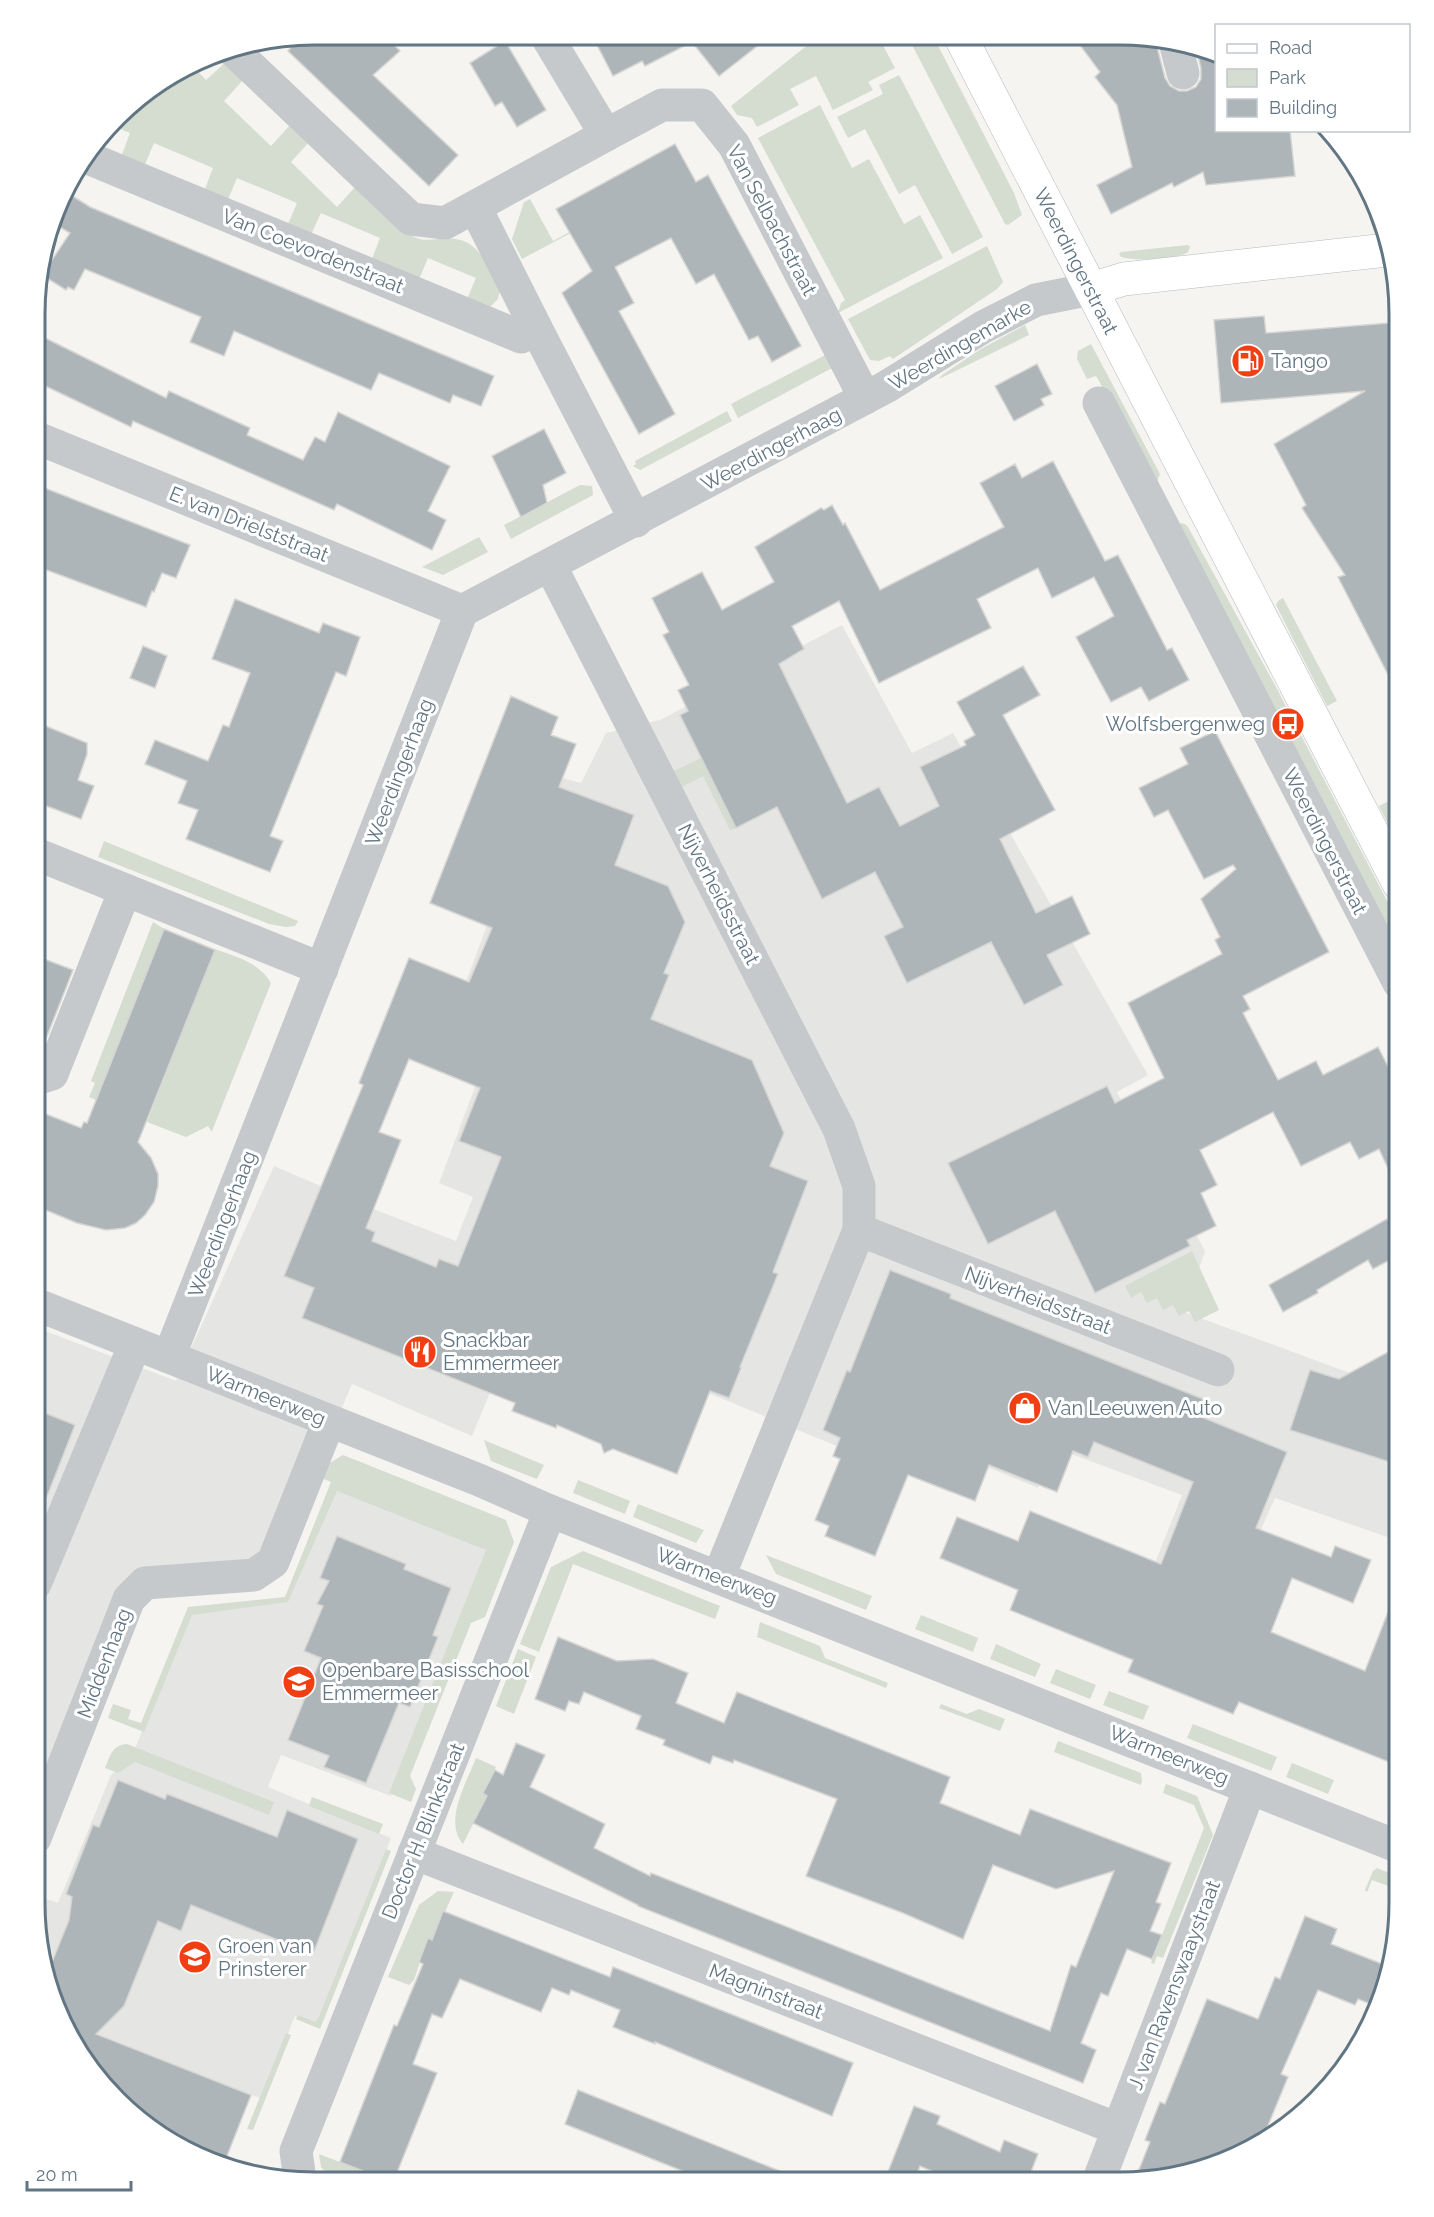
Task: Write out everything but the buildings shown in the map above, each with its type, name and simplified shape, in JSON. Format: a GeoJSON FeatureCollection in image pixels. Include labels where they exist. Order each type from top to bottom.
{"type":"FeatureCollection","features":[{"type":"Feature","properties":{"kind":"main road","name":"Weerdingerstraat"},"geometry":{"type":"LineString","coordinates":[[965,45],[1389,865]]}},
{"type":"Feature","properties":{"kind":"main road"},"geometry":{"type":"LineString","coordinates":[[1091,289],[1124,279],[1382,251]]}},
{"type":"Feature","properties":{"kind":"street"},"geometry":{"type":"LineString","coordinates":[[552,45],[606,135]]}},
{"type":"Feature","properties":{"kind":"street"},"geometry":{"type":"LineString","coordinates":[[1178,51],[1184,73]]}},
{"type":"Feature","properties":{"kind":"street","name":"Van Selbachstraat"},"geometry":{"type":"LineString","coordinates":[[238,56],[411,219],[445,223],[662,105],[702,105],[734,145],[865,398]]}},
{"type":"Feature","properties":{"kind":"street","name":"Van Coevordenstraat"},"geometry":{"type":"LineString","coordinates":[[93,160],[521,337],[536,328]]}},
{"type":"Feature","properties":{"kind":"street"},"geometry":{"type":"LineString","coordinates":[[475,207],[636,521]]}},
{"type":"Feature","properties":{"kind":"street","name":"Weerdingemarke"},"geometry":{"type":"LineString","coordinates":[[865,398],[982,327],[1036,300],[1091,289]]}},
{"type":"Feature","properties":{"kind":"street","name":"Weerdingerhaag"},"geometry":{"type":"LineString","coordinates":[[170,1357],[462,611],[865,398]]}},
{"type":"Feature","properties":{"kind":"street","name":"Weerdingerstraat"},"geometry":{"type":"LineString","coordinates":[[1099,403],[1389,964]]}},
{"type":"Feature","properties":{"kind":"street","name":"E. van Drielststraat"},"geometry":{"type":"LineString","coordinates":[[45,441],[462,611]]}},
{"type":"Feature","properties":{"kind":"street"},"geometry":{"type":"LineString","coordinates":[[1152,507],[1192,485]]}},
{"type":"Feature","properties":{"kind":"street","name":"Nijverheidsstraat"},"geometry":{"type":"LineString","coordinates":[[550,565],[839,1129],[859,1186],[859,1230],[719,1576]]}},
{"type":"Feature","properties":{"kind":"street"},"geometry":{"type":"LineString","coordinates":[[45,858],[322,969]]}},
{"type":"Feature","properties":{"kind":"street"},"geometry":{"type":"LineString","coordinates":[[45,1076],[52,1074],[125,890]]}},
{"type":"Feature","properties":{"kind":"street","name":"Nijverheidsstraat"},"geometry":{"type":"LineString","coordinates":[[859,1230],[1218,1370]]}},
{"type":"Feature","properties":{"kind":"street","name":"Warmeerweg"},"geometry":{"type":"LineString","coordinates":[[45,1308],[550,1511],[1389,1843]]}},
{"type":"Feature","properties":{"kind":"street"},"geometry":{"type":"LineString","coordinates":[[45,1560],[135,1344]]}},
{"type":"Feature","properties":{"kind":"street","name":"Middenhaag"},"geometry":{"type":"LineString","coordinates":[[46,1773],[129,1599],[145,1582],[254,1575],[273,1562],[329,1421]]}},
{"type":"Feature","properties":{"kind":"street","name":"Doctor H. Blinkstraat"},"geometry":{"type":"LineString","coordinates":[[298,2165],[414,1853],[550,1511]]}},
{"type":"Feature","properties":{"kind":"street","name":"J. van Ravenswaaystraat"},"geometry":{"type":"LineString","coordinates":[[1102,2172],[1250,1788]]}},
{"type":"Feature","properties":{"kind":"street","name":"Magninstraat"},"geometry":{"type":"LineString","coordinates":[[414,1853],[1118,2129]]}},
{"type":"Feature","properties":{"kind":"shaded area"},"geometry":{"type":"Polygon","coordinates":[[[842,625],[912,753],[953,733],[1148,1075],[1117,1092],[1205,1251],[1184,1312],[1389,1387],[1389,1538],[1275,1498],[1222,1618],[1147,1583],[1182,1495],[1055,1448],[1038,1488],[966,1458],[951,1493],[664,1375],[538,1277],[472,1436],[352,1384],[268,1584],[136,1599],[45,1850],[45,1331],[176,1381],[274,1166],[376,1210],[456,1241],[473,1197],[439,1183],[487,1055],[445,1038],[544,773],[581,783],[606,733],[660,720],[842,625]]]}},
{"type":"Feature","properties":{"kind":"shaded area"},"geometry":{"type":"Polygon","coordinates":[[[335,1481],[491,1546],[391,1796],[281,1755],[268,1787],[391,1838],[318,2025],[295,2016],[262,2099],[74,2024],[59,1990],[50,1956],[45,1898],[58,1903],[111,1775],[132,1756],[191,1609],[286,1599],[335,1481]]]}},
{"type":"Feature","properties":{"kind":"green space"},"geometry":{"type":"Polygon","coordinates":[[[808,45],[883,45],[895,68],[868,82],[873,90],[833,110],[816,76],[790,89],[799,105],[757,127],[752,118],[737,115],[731,106],[808,45]]]}},
{"type":"Feature","properties":{"kind":"green space"},"geometry":{"type":"Polygon","coordinates":[[[912,45],[938,45],[1014,193],[1022,215],[1008,225],[1005,224],[912,45]]]}},
{"type":"Feature","properties":{"kind":"green space"},"geometry":{"type":"Polygon","coordinates":[[[227,61],[244,79],[224,101],[271,146],[291,124],[309,142],[291,162],[337,207],[356,186],[390,219],[412,236],[425,240],[452,239],[472,245],[484,260],[500,290],[498,299],[489,308],[465,304],[476,278],[428,258],[417,284],[370,264],[380,238],[321,213],[309,239],[286,229],[297,203],[237,178],[226,204],[203,194],[213,168],[154,143],[143,169],[120,160],[130,133],[120,129],[124,124],[164,90],[179,81],[198,71],[206,80],[227,61]]]}},
{"type":"Feature","properties":{"kind":"green space"},"geometry":{"type":"Polygon","coordinates":[[[899,75],[983,237],[952,254],[915,185],[899,194],[865,129],[848,138],[837,117],[883,94],[879,85],[899,75]]]}},
{"type":"Feature","properties":{"kind":"green space"},"geometry":{"type":"Polygon","coordinates":[[[820,105],[852,168],[869,159],[904,224],[920,215],[943,258],[838,313],[841,303],[845,300],[758,138],[820,105]]]}},
{"type":"Feature","properties":{"kind":"green space"},"geometry":{"type":"Polygon","coordinates":[[[688,168],[689,170],[522,259],[512,239],[524,202],[530,199],[553,241],[688,168]]]}},
{"type":"Feature","properties":{"kind":"green space"},"geometry":{"type":"Polygon","coordinates":[[[1188,245],[1190,247],[1188,252],[1165,258],[1136,259],[1121,257],[1119,254],[1121,252],[1188,245]]]}},
{"type":"Feature","properties":{"kind":"green space"},"geometry":{"type":"Polygon","coordinates":[[[987,246],[1003,282],[997,289],[893,359],[890,356],[879,361],[870,360],[848,319],[987,246]]]}},
{"type":"Feature","properties":{"kind":"green space"},"geometry":{"type":"Polygon","coordinates":[[[1025,325],[1029,335],[939,379],[981,349],[1025,325]]]}},
{"type":"Feature","properties":{"kind":"green space"},"geometry":{"type":"Polygon","coordinates":[[[1091,344],[1160,474],[1157,482],[1151,480],[1098,379],[1096,376],[1087,379],[1077,359],[1078,351],[1091,344]]]}},
{"type":"Feature","properties":{"kind":"green space"},"geometry":{"type":"Polygon","coordinates":[[[833,351],[834,367],[738,418],[731,404],[833,351]]]}},
{"type":"Feature","properties":{"kind":"green space"},"geometry":{"type":"Polygon","coordinates":[[[727,411],[732,421],[640,470],[633,466],[636,464],[635,461],[727,411]]]}},
{"type":"Feature","properties":{"kind":"green space"},"geometry":{"type":"Polygon","coordinates":[[[580,485],[592,486],[593,495],[511,539],[504,525],[580,485]]]}},
{"type":"Feature","properties":{"kind":"green space"},"geometry":{"type":"Polygon","coordinates":[[[1178,524],[1185,524],[1188,527],[1276,687],[1389,905],[1389,938],[1178,524]]]}},
{"type":"Feature","properties":{"kind":"green space"},"geometry":{"type":"Polygon","coordinates":[[[479,537],[488,552],[443,575],[422,567],[479,537]]]}},
{"type":"Feature","properties":{"kind":"green space"},"geometry":{"type":"Polygon","coordinates":[[[1283,598],[1337,701],[1327,706],[1276,605],[1283,598]]]}},
{"type":"Feature","properties":{"kind":"green space"},"geometry":{"type":"Polygon","coordinates":[[[701,758],[736,828],[730,830],[703,776],[682,787],[674,771],[701,758]]]}},
{"type":"Feature","properties":{"kind":"green space"},"geometry":{"type":"Polygon","coordinates":[[[1389,801],[1389,826],[1379,806],[1389,801]]]}},
{"type":"Feature","properties":{"kind":"green space"},"geometry":{"type":"Polygon","coordinates":[[[104,841],[298,921],[295,926],[286,927],[269,924],[98,857],[104,841]]]}},
{"type":"Feature","properties":{"kind":"green space"},"geometry":{"type":"Polygon","coordinates":[[[153,922],[164,929],[96,1100],[89,1097],[95,1083],[91,1081],[153,922]]]}},
{"type":"Feature","properties":{"kind":"green space"},"geometry":{"type":"Polygon","coordinates":[[[215,949],[254,965],[271,983],[212,1131],[208,1126],[186,1137],[147,1122],[215,949]]]}},
{"type":"Feature","properties":{"kind":"green space"},"geometry":{"type":"Polygon","coordinates":[[[1192,1251],[1219,1310],[1195,1322],[1189,1311],[1179,1316],[1173,1305],[1163,1310],[1157,1298],[1147,1303],[1141,1292],[1131,1298],[1125,1286],[1192,1251]]]}},
{"type":"Feature","properties":{"kind":"green space"},"geometry":{"type":"Polygon","coordinates":[[[484,1440],[544,1465],[537,1479],[491,1461],[484,1440]]]}},
{"type":"Feature","properties":{"kind":"green space"},"geometry":{"type":"Polygon","coordinates":[[[343,1455],[506,1520],[514,1542],[485,1617],[471,1623],[410,1776],[416,1789],[411,1802],[389,1793],[486,1550],[337,1491],[288,1602],[192,1615],[144,1732],[108,1718],[113,1704],[131,1710],[128,1719],[141,1723],[188,1607],[285,1597],[331,1482],[319,1477],[328,1464],[343,1455]]]}},
{"type":"Feature","properties":{"kind":"green space"},"geometry":{"type":"Polygon","coordinates":[[[578,1480],[630,1501],[625,1514],[573,1493],[578,1480]]]}},
{"type":"Feature","properties":{"kind":"green space"},"geometry":{"type":"Polygon","coordinates":[[[638,1504],[704,1530],[696,1543],[633,1517],[638,1504]]]}},
{"type":"Feature","properties":{"kind":"green space"},"geometry":{"type":"Polygon","coordinates":[[[583,1551],[720,1606],[715,1619],[573,1564],[539,1652],[520,1644],[551,1567],[583,1551]]]}},
{"type":"Feature","properties":{"kind":"green space"},"geometry":{"type":"Polygon","coordinates":[[[766,1555],[872,1596],[866,1610],[776,1574],[766,1555]]]}},
{"type":"Feature","properties":{"kind":"green space"},"geometry":{"type":"Polygon","coordinates":[[[921,1615],[978,1638],[973,1652],[915,1629],[921,1615]]]}},
{"type":"Feature","properties":{"kind":"green space"},"geometry":{"type":"Polygon","coordinates":[[[760,1622],[820,1646],[825,1658],[888,1683],[886,1688],[757,1637],[760,1622]]]}},
{"type":"Feature","properties":{"kind":"green space"},"geometry":{"type":"Polygon","coordinates":[[[996,1644],[1041,1664],[1035,1677],[990,1659],[996,1644]]]}},
{"type":"Feature","properties":{"kind":"green space"},"geometry":{"type":"Polygon","coordinates":[[[518,1649],[536,1657],[514,1714],[496,1706],[518,1649]]]}},
{"type":"Feature","properties":{"kind":"green space"},"geometry":{"type":"Polygon","coordinates":[[[1056,1669],[1096,1685],[1090,1699],[1050,1683],[1056,1669]]]}},
{"type":"Feature","properties":{"kind":"green space"},"geometry":{"type":"Polygon","coordinates":[[[1109,1691],[1149,1706],[1143,1720],[1103,1705],[1109,1691]]]}},
{"type":"Feature","properties":{"kind":"green space"},"geometry":{"type":"Polygon","coordinates":[[[941,1704],[967,1714],[979,1709],[1005,1719],[1000,1731],[939,1708],[941,1704]]]}},
{"type":"Feature","properties":{"kind":"green space"},"geometry":{"type":"Polygon","coordinates":[[[1193,1724],[1277,1757],[1271,1771],[1187,1738],[1193,1724]]]}},
{"type":"Feature","properties":{"kind":"green space"},"geometry":{"type":"Polygon","coordinates":[[[1058,1741],[1141,1773],[1141,1785],[1054,1752],[1058,1741]]]}},
{"type":"Feature","properties":{"kind":"green space"},"geometry":{"type":"Polygon","coordinates":[[[127,1744],[274,1802],[269,1815],[135,1762],[118,1773],[105,1768],[115,1749],[127,1744]]]}},
{"type":"Feature","properties":{"kind":"green space"},"geometry":{"type":"Polygon","coordinates":[[[476,1758],[496,1767],[483,1793],[487,1796],[463,1844],[457,1835],[456,1813],[476,1758]]]}},
{"type":"Feature","properties":{"kind":"green space"},"geometry":{"type":"Polygon","coordinates":[[[1292,1763],[1334,1780],[1328,1794],[1286,1777],[1292,1763]]]}},
{"type":"Feature","properties":{"kind":"green space"},"geometry":{"type":"Polygon","coordinates":[[[1166,1784],[1197,1796],[1213,1835],[1163,1958],[1157,1956],[1154,1964],[1151,1963],[1204,1828],[1194,1805],[1163,1793],[1166,1784]]]}},
{"type":"Feature","properties":{"kind":"green space"},"geometry":{"type":"Polygon","coordinates":[[[312,1797],[383,1824],[379,1834],[309,1806],[312,1797]]]}},
{"type":"Feature","properties":{"kind":"green space"},"geometry":{"type":"Polygon","coordinates":[[[386,1849],[391,1851],[320,2029],[296,2019],[298,2015],[315,2022],[318,2019],[386,1849]]]}},
{"type":"Feature","properties":{"kind":"green space"},"geometry":{"type":"Polygon","coordinates":[[[1377,1868],[1389,1873],[1389,1886],[1372,1880],[1367,1892],[1365,1890],[1373,1871],[1377,1868]]]}},
{"type":"Feature","properties":{"kind":"green space"},"geometry":{"type":"Polygon","coordinates":[[[438,1891],[454,1892],[432,1940],[428,1938],[414,1980],[409,1985],[388,1977],[419,1905],[438,1891]]]}},
{"type":"Feature","properties":{"kind":"green space"},"geometry":{"type":"Polygon","coordinates":[[[286,2033],[291,2035],[253,2130],[247,2129],[286,2033]]]}},
{"type":"Feature","properties":{"kind":"green space"},"geometry":{"type":"Polygon","coordinates":[[[319,2154],[365,2172],[326,2172],[321,2167],[319,2154]]]}},
{"type":"Feature","properties":{"kind":"place","name":"Tango"},"geometry":{"type":"Point","coordinates":[1248,361]}},
{"type":"Feature","properties":{"kind":"place","name":"Wolfsbergenweg"},"geometry":{"type":"Point","coordinates":[1288,724]}},
{"type":"Feature","properties":{"kind":"place","name":"Snackbar Emmermeer"},"geometry":{"type":"Point","coordinates":[420,1352]}},
{"type":"Feature","properties":{"kind":"place","name":"Van Leeuwen Auto"},"geometry":{"type":"Point","coordinates":[1025,1408]}},
{"type":"Feature","properties":{"kind":"place","name":"Openbare Basisschool Emmermeer"},"geometry":{"type":"Point","coordinates":[299,1682]}},
{"type":"Feature","properties":{"kind":"place","name":"Groen van Prinsterer"},"geometry":{"type":"Point","coordinates":[195,1957]}}]}
